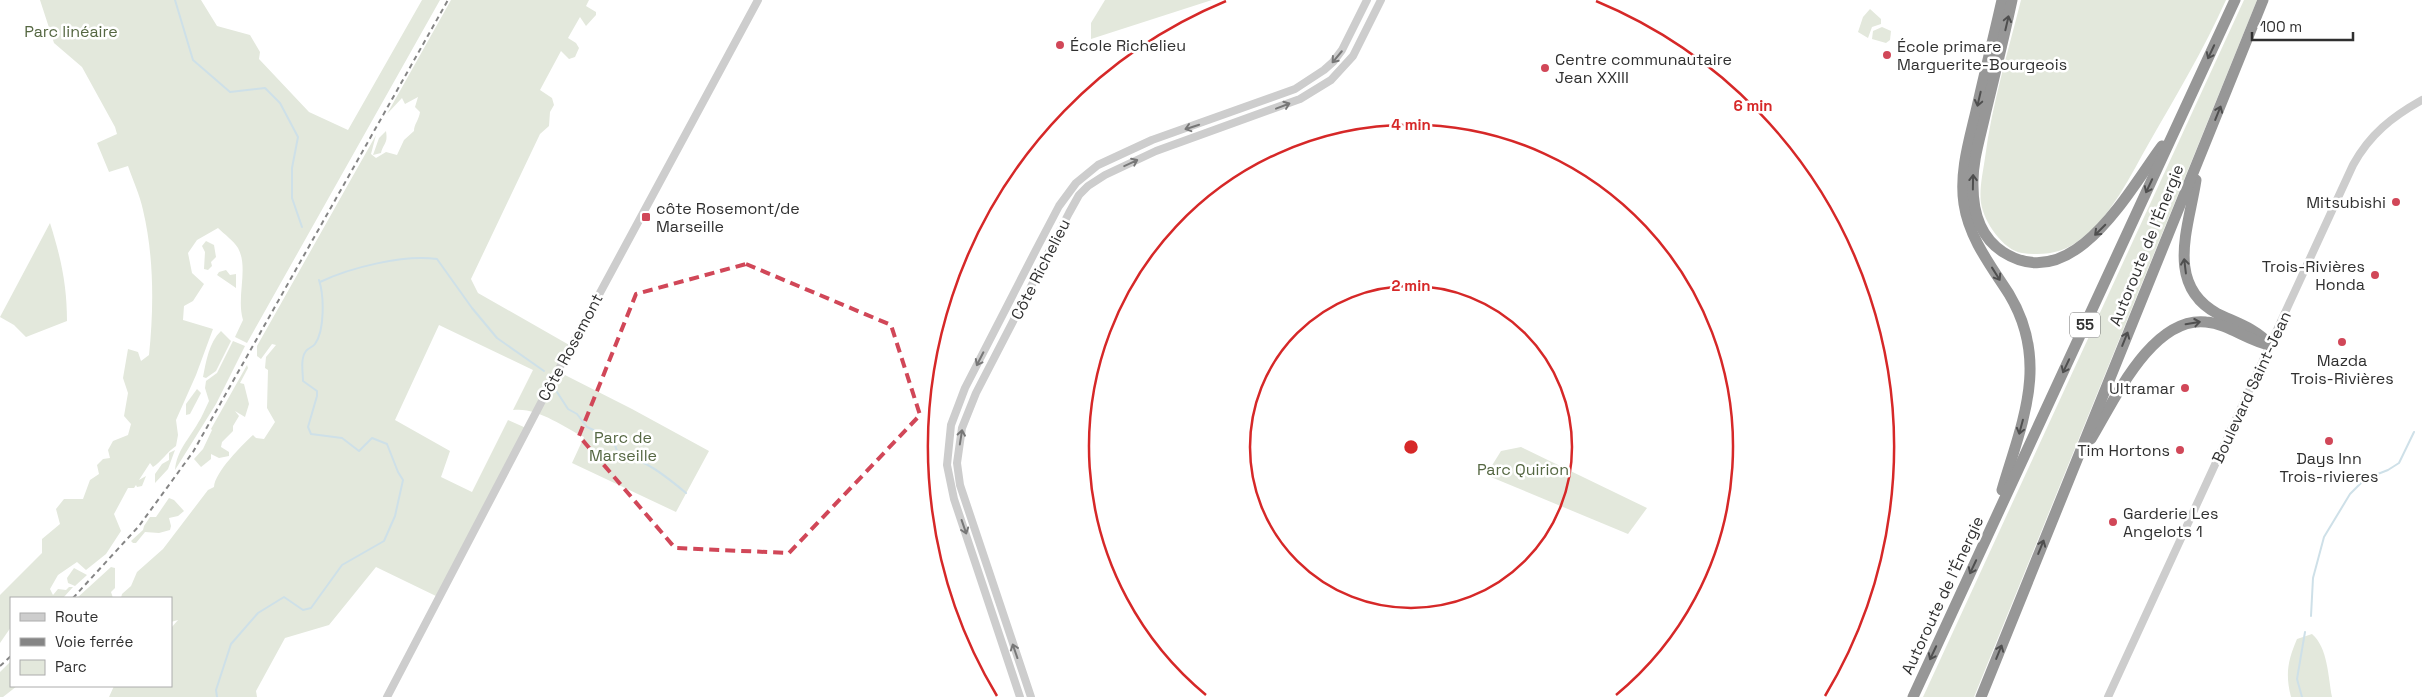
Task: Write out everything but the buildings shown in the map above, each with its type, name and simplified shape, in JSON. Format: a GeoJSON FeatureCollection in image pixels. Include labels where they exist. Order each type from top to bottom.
{"type":"FeatureCollection","features":[{"type":"Feature","properties":{"kind":"highway"},"geometry":{"type":"LineString","coordinates":[[1993,523],[2026,410],[2030,382],[2030,359],[2027,337],[2020,314],[1979,247],[1970,226],[1964,204],[1963,182],[1969,141],[2002,0]]}},
{"type":"Feature","properties":{"kind":"highway"},"geometry":{"type":"LineString","coordinates":[[2012,0],[1977,150],[1973,181],[1978,219],[1984,233],[1996,246],[2014,258],[2034,262],[2051,260],[2076,249],[2108,222],[2176,126]]}},
{"type":"Feature","properties":{"kind":"highway","name":"55"},"geometry":{"type":"LineString","coordinates":[[2176,126],[2235,0]]}},
{"type":"Feature","properties":{"kind":"highway","name":"Autoroute de l'Énergie"},"geometry":{"type":"LineString","coordinates":[[1981,697],[2263,0]]}},
{"type":"Feature","properties":{"kind":"highway","name":"Autoroute de l'Énergie"},"geometry":{"type":"LineString","coordinates":[[1913,697],[2176,126]]}},
{"type":"Feature","properties":{"kind":"highway"},"geometry":{"type":"LineString","coordinates":[[2199,158],[2184,245],[2184,264],[2188,283],[2195,296],[2206,306],[2262,335],[2270,345]]}},
{"type":"Feature","properties":{"kind":"highway"},"geometry":{"type":"LineString","coordinates":[[2074,466],[2134,368],[2154,345],[2174,329],[2192,322],[2208,322],[2257,343],[2270,345]]}},
{"type":"Feature","properties":{"kind":"street","name":"Côte Rosemont"},"geometry":{"type":"LineString","coordinates":[[387,697],[566,354],[758,0]]}},
{"type":"Feature","properties":{"kind":"street","name":"Côte Richelieu"},"geometry":{"type":"LineString","coordinates":[[1020,697],[953,494],[947,465],[951,425],[966,388],[1042,238],[1060,206],[1076,183],[1098,165],[1152,140],[1295,89],[1333,62],[1342,50],[1368,0]]}},
{"type":"Feature","properties":{"kind":"street","name":"Côte Richelieu"},"geometry":{"type":"LineString","coordinates":[[1031,697],[960,486],[957,463],[962,428],[976,393],[1079,194],[1105,175],[1156,151],[1300,100],[1331,80],[1353,56],[1381,0]]}},
{"type":"Feature","properties":{"kind":"street","name":"Boulevard Saint-Jean"},"geometry":{"type":"LineString","coordinates":[[2108,697],[2360,154],[2369,140],[2387,122],[2422,100]]}},
{"type":"Feature","properties":{"kind":"highlighted area"},"geometry":{"type":"Polygon","coordinates":[[[746,264],[891,325],[920,415],[789,553],[675,548],[579,436],[636,294],[746,264]]]}},
{"type":"Feature","properties":{"kind":"green space","name":"Parc linéaire"},"geometry":{"type":"Polygon","coordinates":[[[40,0],[201,0],[217,26],[250,35],[260,52],[259,59],[309,112],[348,130],[422,0],[440,0],[247,343],[235,337],[243,320],[241,302],[243,274],[238,248],[218,228],[197,240],[188,253],[192,273],[204,284],[193,301],[184,306],[183,320],[213,329],[196,375],[176,420],[178,435],[176,446],[153,467],[150,463],[139,480],[146,476],[142,486],[137,487],[136,485],[134,488],[128,488],[114,514],[121,531],[106,554],[86,570],[77,562],[58,575],[50,589],[53,595],[58,589],[66,590],[69,587],[73,587],[64,597],[10,597],[10,628],[0,643],[0,595],[42,553],[42,539],[60,524],[56,509],[64,499],[83,499],[90,480],[99,474],[97,465],[103,459],[110,458],[108,450],[113,441],[128,435],[131,424],[124,416],[128,393],[123,378],[128,349],[138,352],[141,361],[149,355],[151,337],[151,264],[147,228],[140,199],[128,166],[109,172],[97,143],[117,134],[115,127],[82,67],[54,43],[40,0]]]}},
{"type":"Feature","properties":{"kind":"green space","name":"Parc de Marseille"},"geometry":{"type":"Polygon","coordinates":[[[451,0],[589,0],[586,6],[596,12],[596,15],[586,26],[580,17],[568,38],[576,43],[579,48],[575,57],[569,59],[561,51],[540,90],[552,98],[554,105],[550,112],[549,126],[540,134],[471,279],[478,293],[571,346],[557,371],[709,451],[676,512],[572,463],[584,437],[541,415],[522,410],[513,410],[533,370],[439,325],[395,420],[450,451],[441,477],[472,492],[508,420],[526,428],[438,597],[376,567],[329,625],[285,638],[256,691],[257,697],[109,697],[114,687],[172,687],[172,627],[178,620],[172,622],[172,597],[121,597],[122,594],[131,586],[137,572],[163,549],[208,490],[214,487],[219,474],[236,452],[253,435],[256,438],[264,439],[275,422],[267,408],[268,370],[265,368],[266,357],[276,345],[272,344],[261,359],[257,356],[257,346],[376,135],[371,154],[376,158],[386,152],[397,155],[404,140],[414,131],[420,112],[415,107],[418,97],[405,104],[402,98],[387,114],[451,0]]]}},
{"type":"Feature","properties":{"kind":"green space"},"geometry":{"type":"Polygon","coordinates":[[[1105,0],[1212,0],[1091,39],[1091,23],[1105,0]]]}},
{"type":"Feature","properties":{"kind":"green space"},"geometry":{"type":"Polygon","coordinates":[[[2021,0],[2226,0],[2189,72],[2112,206],[2103,218],[2082,238],[2068,247],[2046,254],[2022,253],[2008,247],[1990,226],[1981,203],[1980,192],[1988,138],[2021,0]]]}},
{"type":"Feature","properties":{"kind":"green space"},"geometry":{"type":"Polygon","coordinates":[[[2244,0],[2257,0],[1974,697],[1923,697],[2244,0]]]}},
{"type":"Feature","properties":{"kind":"green space"},"geometry":{"type":"Polygon","coordinates":[[[1870,9],[1881,19],[1881,24],[1872,27],[1868,38],[1858,32],[1863,17],[1870,9]]]}},
{"type":"Feature","properties":{"kind":"green space"},"geometry":{"type":"Polygon","coordinates":[[[1882,27],[1891,31],[1890,40],[1886,43],[1872,39],[1873,31],[1882,27]]]}},
{"type":"Feature","properties":{"kind":"green space"},"geometry":{"type":"Polygon","coordinates":[[[386,131],[386,141],[381,153],[373,155],[379,138],[386,131]]]}},
{"type":"Feature","properties":{"kind":"green space"},"geometry":{"type":"Polygon","coordinates":[[[50,223],[63,272],[67,321],[26,337],[14,325],[0,317],[50,223]]]}},
{"type":"Feature","properties":{"kind":"green space"},"geometry":{"type":"Polygon","coordinates":[[[206,241],[214,245],[216,257],[211,262],[212,266],[208,270],[204,269],[205,252],[202,246],[206,241]]]}},
{"type":"Feature","properties":{"kind":"green space"},"geometry":{"type":"Polygon","coordinates":[[[226,270],[230,275],[236,274],[236,288],[217,275],[219,272],[226,270]]]}},
{"type":"Feature","properties":{"kind":"green space"},"geometry":{"type":"Polygon","coordinates":[[[221,331],[231,341],[216,371],[206,378],[203,377],[211,346],[221,331]]]}},
{"type":"Feature","properties":{"kind":"green space"},"geometry":{"type":"Polygon","coordinates":[[[233,341],[245,346],[216,404],[175,470],[178,456],[209,401],[205,388],[206,381],[217,373],[233,341]]]}},
{"type":"Feature","properties":{"kind":"green space"},"geometry":{"type":"Polygon","coordinates":[[[247,365],[248,368],[240,383],[244,384],[249,404],[245,417],[235,411],[239,416],[233,426],[233,431],[222,442],[221,447],[229,452],[229,456],[219,458],[211,454],[211,459],[201,467],[194,459],[203,449],[211,429],[247,365]]]}},
{"type":"Feature","properties":{"kind":"green space"},"geometry":{"type":"Polygon","coordinates":[[[197,389],[201,393],[190,414],[186,415],[186,404],[197,389]]]}},
{"type":"Feature","properties":{"kind":"green space","name":"Parc Quirion"},"geometry":{"type":"Polygon","coordinates":[[[1521,447],[1647,508],[1628,534],[1486,475],[1501,451],[1521,447]]]}},
{"type":"Feature","properties":{"kind":"green space"},"geometry":{"type":"Polygon","coordinates":[[[175,450],[168,469],[155,483],[155,474],[162,464],[169,460],[169,453],[175,450]]]}},
{"type":"Feature","properties":{"kind":"green space"},"geometry":{"type":"Polygon","coordinates":[[[169,498],[174,500],[184,511],[178,516],[169,518],[170,530],[159,533],[145,532],[136,543],[133,543],[131,541],[143,530],[150,517],[156,517],[169,498]]]}},
{"type":"Feature","properties":{"kind":"green space"},"geometry":{"type":"Polygon","coordinates":[[[111,567],[115,568],[115,588],[111,592],[113,597],[78,597],[111,567]]]}},
{"type":"Feature","properties":{"kind":"green space"},"geometry":{"type":"Polygon","coordinates":[[[74,568],[87,575],[75,586],[68,583],[67,578],[74,568]]]}},
{"type":"Feature","properties":{"kind":"green space"},"geometry":{"type":"Polygon","coordinates":[[[2312,634],[2324,655],[2332,697],[2291,697],[2288,667],[2291,654],[2297,639],[2312,634]]]}},
{"type":"Feature","properties":{"kind":"green space"},"geometry":{"type":"Polygon","coordinates":[[[10,662],[10,687],[16,687],[3,697],[0,697],[0,672],[10,662]]]}},
{"type":"Feature","properties":{"kind":"waterway"},"geometry":{"type":"LineString","coordinates":[[175,0],[193,60],[230,92],[265,88],[280,103],[298,137],[292,168],[292,198],[302,227]]}},
{"type":"Feature","properties":{"kind":"waterway"},"geometry":{"type":"LineString","coordinates":[[320,282],[377,263],[393,260],[437,259],[472,308],[497,338],[544,371]]}},
{"type":"Feature","properties":{"kind":"waterway"},"geometry":{"type":"LineString","coordinates":[[217,697],[216,690],[231,644],[258,613],[284,597],[303,610],[311,608],[342,565],[384,541],[395,516],[403,480],[387,444],[372,438],[359,451],[342,438],[311,434],[308,427],[317,391],[303,381],[302,362],[304,354],[315,344],[321,330],[323,303],[319,280]]}},
{"type":"Feature","properties":{"kind":"waterway"},"geometry":{"type":"LineString","coordinates":[[557,392],[568,409],[577,414],[587,427],[602,434],[615,445],[617,451],[651,467],[667,477],[686,493]]}},
{"type":"Feature","properties":{"kind":"waterway"},"geometry":{"type":"LineString","coordinates":[[2311,616],[2313,578],[2324,537],[2350,494],[2365,479],[2388,470],[2399,463],[2414,432]]}},
{"type":"Feature","properties":{"kind":"waterway"},"geometry":{"type":"LineString","coordinates":[[2302,697],[2297,679],[2305,632]]}},
{"type":"Feature","properties":{"kind":"railway"},"geometry":{"type":"LineString","coordinates":[[74,597],[139,526],[193,452],[448,0]]}},
{"type":"Feature","properties":{"kind":"railway"},"geometry":{"type":"LineString","coordinates":[[0,666],[10,657]]}},
{"type":"Feature","properties":{"kind":"place","name":"École Richelieu"},"geometry":{"type":"Point","coordinates":[1060,45]}},
{"type":"Feature","properties":{"kind":"place","name":"École primare Marguerite-Bourgeois"},"geometry":{"type":"Point","coordinates":[1887,55]}},
{"type":"Feature","properties":{"kind":"place","name":"Centre communautaire Jean XXIII"},"geometry":{"type":"Point","coordinates":[1545,68]}},
{"type":"Feature","properties":{"kind":"place","name":"Mitsubishi"},"geometry":{"type":"Point","coordinates":[2396,202]}},
{"type":"Feature","properties":{"kind":"place","name":"côte Rosemont/de Marseille"},"geometry":{"type":"Point","coordinates":[646,217]}},
{"type":"Feature","properties":{"kind":"place","name":"Trois-Rivières Honda"},"geometry":{"type":"Point","coordinates":[2375,275]}},
{"type":"Feature","properties":{"kind":"place","name":"Mazda Trois-Rivières"},"geometry":{"type":"Point","coordinates":[2342,342]}},
{"type":"Feature","properties":{"kind":"place","name":"Ultramar"},"geometry":{"type":"Point","coordinates":[2185,388]}},
{"type":"Feature","properties":{"kind":"place","name":"Days Inn Trois-rivieres"},"geometry":{"type":"Point","coordinates":[2329,441]}},
{"type":"Feature","properties":{"kind":"place","name":"Tim Hortons"},"geometry":{"type":"Point","coordinates":[2180,450]}},
{"type":"Feature","properties":{"kind":"place","name":"Garderie Les Angelots 1"},"geometry":{"type":"Point","coordinates":[2113,522]}}]}
